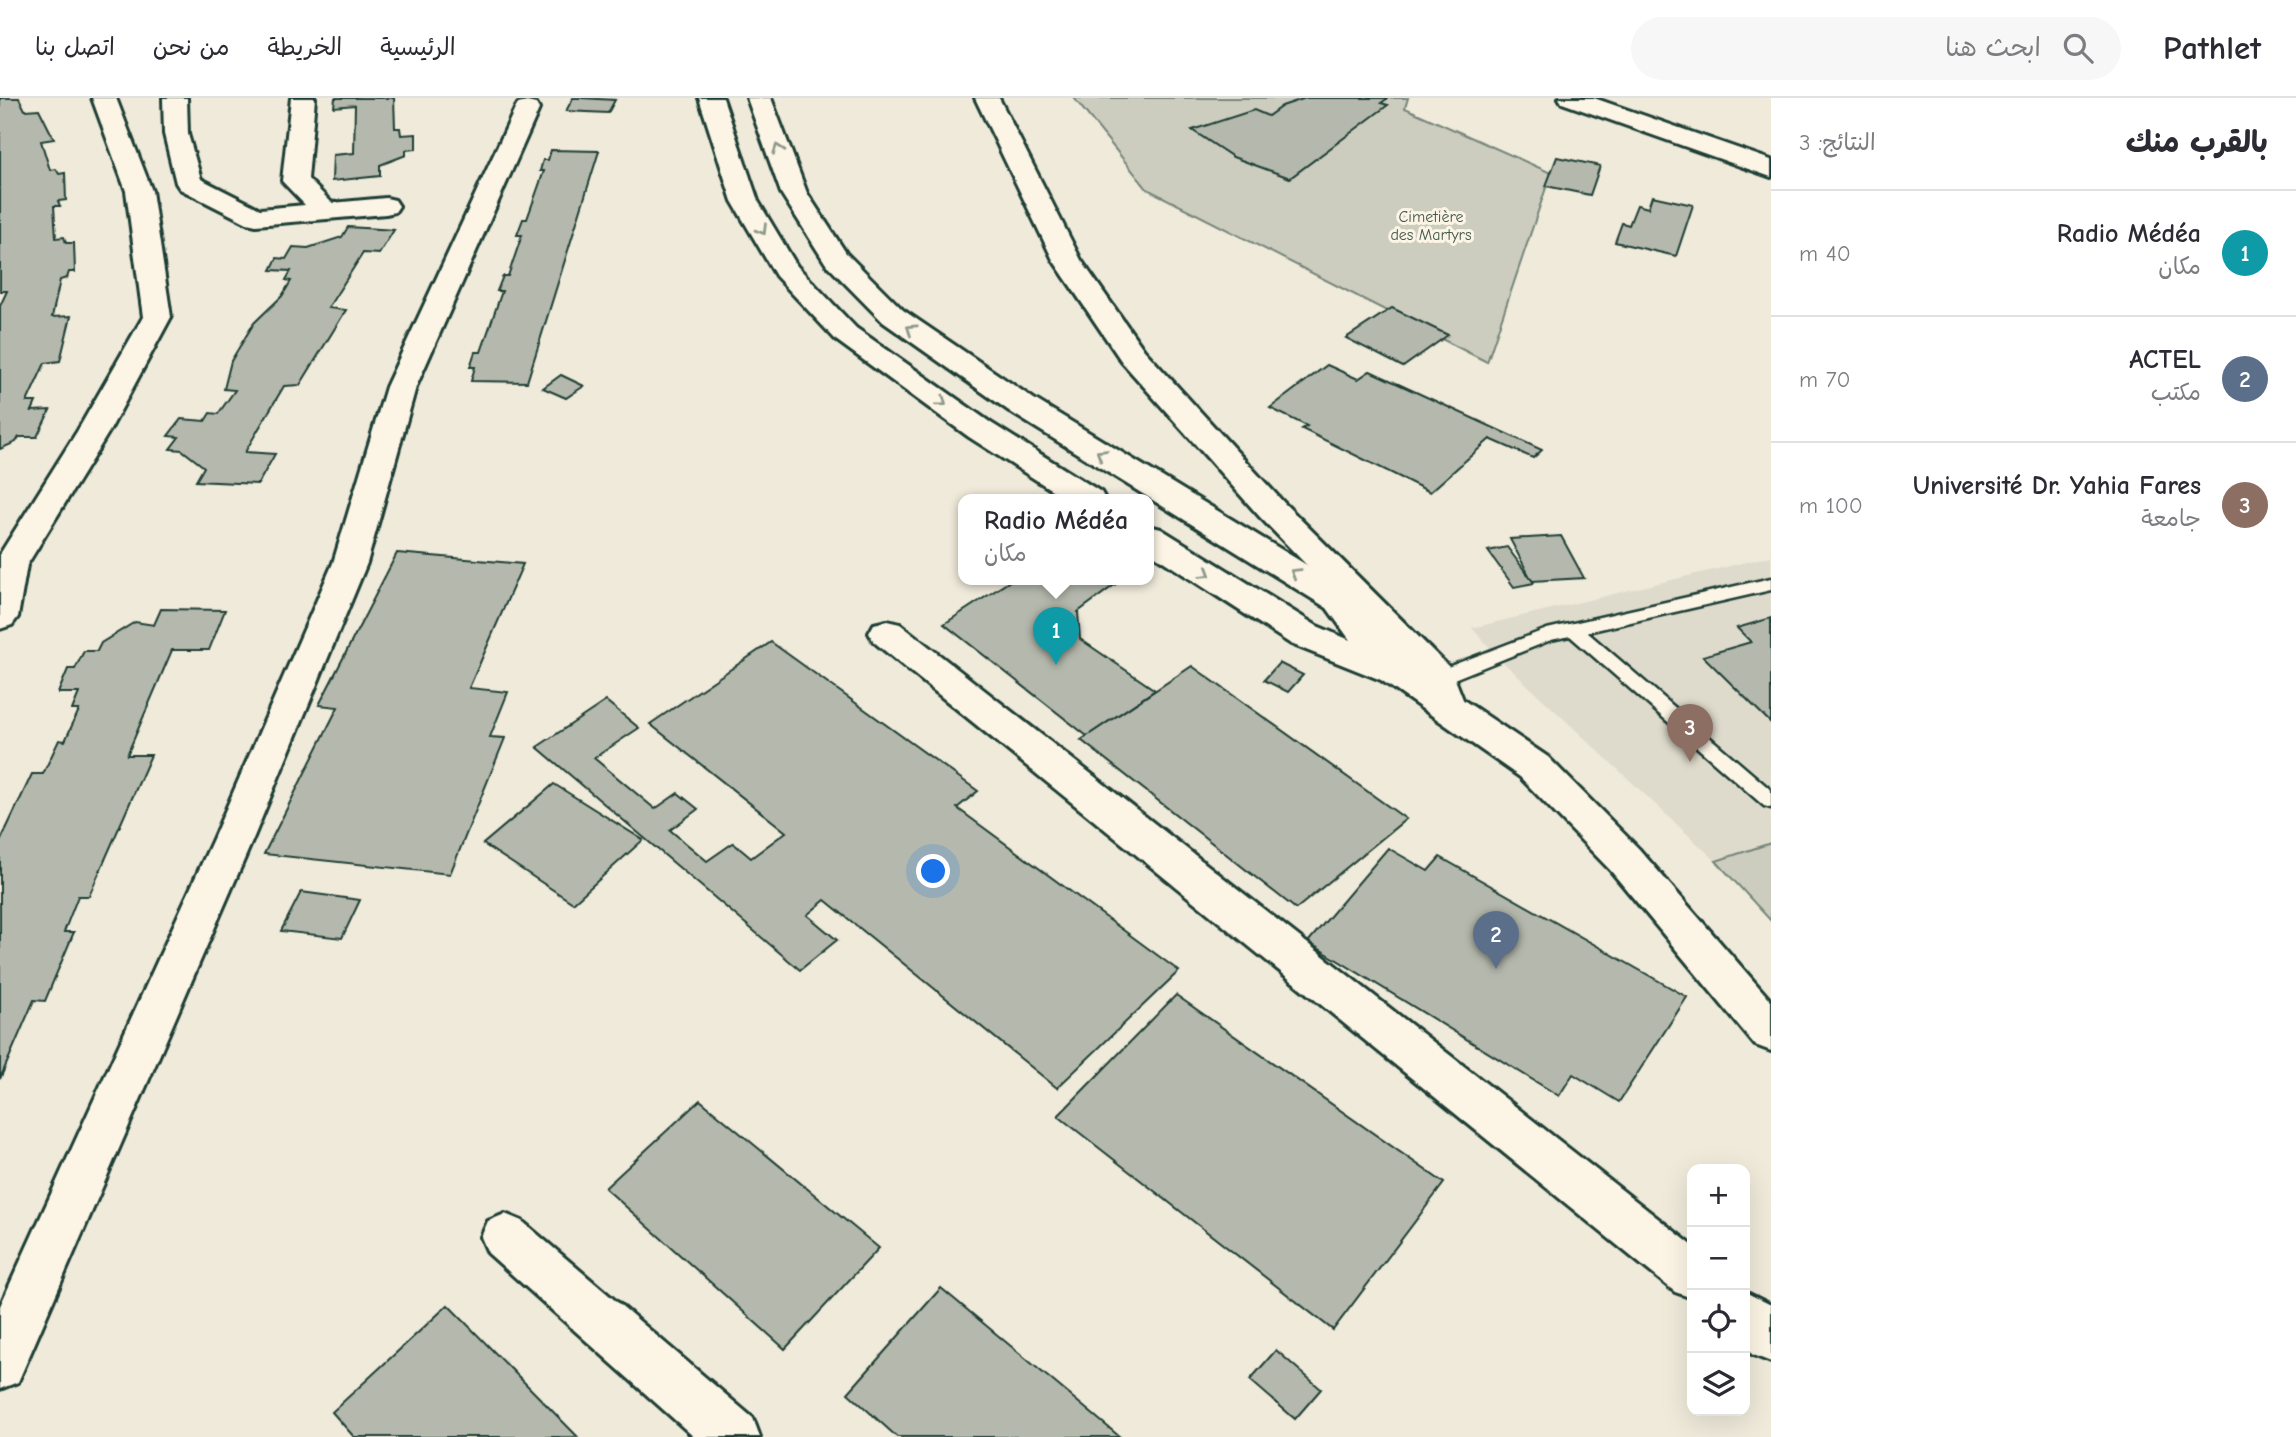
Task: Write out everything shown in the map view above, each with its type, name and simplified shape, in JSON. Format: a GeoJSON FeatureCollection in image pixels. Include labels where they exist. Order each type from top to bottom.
{"type":"FeatureCollection","features":[{"type":"Feature","properties":{"kind":"street"},"geometry":{"type":"LineString","coordinates":[[0,617],[10,565],[94,429],[157,317],[139,191],[104,98]]}},
{"type":"Feature","properties":{"kind":"street"},"geometry":{"type":"LineString","coordinates":[[175,98],[176,134],[190,183],[256,217],[386,206]]}},
{"type":"Feature","properties":{"kind":"street"},"geometry":{"type":"LineString","coordinates":[[303,98],[295,181],[326,211]]}},
{"type":"Feature","properties":{"kind":"street"},"geometry":{"type":"LineString","coordinates":[[711,98],[745,201],[786,270],[846,334],[980,430],[1081,494]]}},
{"type":"Feature","properties":{"kind":"street"},"geometry":{"type":"LineString","coordinates":[[759,98],[794,193],[836,258],[893,317],[1023,406],[1339,600],[1394,671]]}},
{"type":"Feature","properties":{"kind":"street"},"geometry":{"type":"LineString","coordinates":[[987,98],[1067,260],[1133,356],[1442,693],[1534,767],[1625,860],[1771,1032]]}},
{"type":"Feature","properties":{"kind":"street"},"geometry":{"type":"LineString","coordinates":[[1571,98],[1771,169]]}},
{"type":"Feature","properties":{"kind":"street"},"geometry":{"type":"LineString","coordinates":[[0,1364],[233,839],[345,575],[401,387],[527,109]]}},
{"type":"Feature","properties":{"kind":"street"},"geometry":{"type":"LineString","coordinates":[[1154,540],[1304,635],[1442,693]]}},
{"type":"Feature","properties":{"kind":"street"},"geometry":{"type":"LineString","coordinates":[[887,633],[1687,1271]]}},
{"type":"Feature","properties":{"kind":"street"},"geometry":{"type":"LineString","coordinates":[[505,1237],[734,1437]]}},
{"type":"Feature","properties":{"kind":"street"},"geometry":{"type":"LineString","coordinates":[[1750,1320],[1771,1337]]}},
{"type":"Feature","properties":{"kind":"lane"},"geometry":{"type":"LineString","coordinates":[[1442,693],[1547,635],[1771,584]]}},
{"type":"Feature","properties":{"kind":"lane"},"geometry":{"type":"LineString","coordinates":[[1574,630],[1771,801]]}},
{"type":"Feature","properties":{"kind":"shaded area"},"geometry":{"type":"Polygon","coordinates":[[[1771,556],[1771,921],[1716,861],[1503,662],[1472,628],[1771,556]]]}},
{"type":"Feature","properties":{"kind":"green space","name":"Cimetière des Martyrs"},"geometry":{"type":"Polygon","coordinates":[[[1074,98],[1408,98],[1405,108],[1551,173],[1487,362],[1147,189],[1074,98]]]}},
{"type":"Feature","properties":{"kind":"green space"},"geometry":{"type":"Polygon","coordinates":[[[1771,843],[1771,921],[1716,861],[1771,843]]]}},
{"type":"Feature","properties":{"kind":"building"},"geometry":{"type":"Polygon","coordinates":[[[0,98],[19,98],[25,110],[39,109],[54,139],[41,141],[50,170],[56,169],[59,174],[65,173],[66,200],[58,201],[60,206],[54,206],[56,238],[64,237],[66,243],[74,243],[75,272],[69,272],[67,278],[60,280],[52,317],[71,316],[60,361],[45,363],[27,402],[36,402],[32,411],[50,410],[37,437],[19,437],[16,442],[0,449],[0,306],[7,291],[0,291],[0,98]]]}},
{"type":"Feature","properties":{"kind":"building"},"geometry":{"type":"Polygon","coordinates":[[[335,98],[394,98],[395,128],[400,128],[401,135],[416,134],[416,149],[406,150],[406,155],[380,165],[380,176],[332,181],[333,155],[354,153],[355,105],[334,107],[335,98]]]}},
{"type":"Feature","properties":{"kind":"building"},"geometry":{"type":"Polygon","coordinates":[[[573,98],[615,100],[608,113],[566,111],[573,98]]]}},
{"type":"Feature","properties":{"kind":"building"},"geometry":{"type":"Polygon","coordinates":[[[1306,98],[1388,98],[1381,103],[1388,105],[1290,178],[1233,157],[1192,130],[1254,110],[1268,116],[1282,106],[1306,98]]]}},
{"type":"Feature","properties":{"kind":"building"},"geometry":{"type":"Polygon","coordinates":[[[551,150],[599,151],[527,382],[471,381],[475,367],[470,367],[475,352],[481,352],[502,291],[497,291],[503,276],[508,276],[522,235],[517,235],[523,219],[527,219],[544,171],[540,171],[543,160],[548,160],[551,150]]]}},
{"type":"Feature","properties":{"kind":"building"},"geometry":{"type":"Polygon","coordinates":[[[1557,157],[1600,166],[1590,195],[1546,186],[1557,157]]]}},
{"type":"Feature","properties":{"kind":"building"},"geometry":{"type":"Polygon","coordinates":[[[1652,196],[1693,205],[1676,256],[1615,242],[1622,223],[1629,225],[1637,205],[1648,208],[1652,196]]]}},
{"type":"Feature","properties":{"kind":"building"},"geometry":{"type":"Polygon","coordinates":[[[348,227],[394,230],[379,254],[363,253],[328,308],[346,310],[300,385],[284,386],[245,452],[275,454],[258,484],[196,481],[204,467],[182,450],[170,449],[179,437],[168,436],[181,419],[205,421],[210,413],[218,414],[235,390],[224,389],[231,361],[254,323],[282,296],[291,281],[286,280],[291,271],[271,270],[277,258],[286,259],[293,247],[308,248],[342,237],[348,227]]]}},
{"type":"Feature","properties":{"kind":"building"},"geometry":{"type":"Polygon","coordinates":[[[1392,308],[1448,335],[1403,367],[1346,338],[1392,308]]]}},
{"type":"Feature","properties":{"kind":"building"},"geometry":{"type":"Polygon","coordinates":[[[1327,365],[1358,379],[1370,371],[1542,450],[1533,458],[1490,439],[1430,492],[1302,429],[1307,426],[1270,408],[1327,365]]]}},
{"type":"Feature","properties":{"kind":"building"},"geometry":{"type":"Polygon","coordinates":[[[561,375],[584,386],[566,398],[543,388],[561,375]]]}},
{"type":"Feature","properties":{"kind":"building"},"geometry":{"type":"Polygon","coordinates":[[[1561,536],[1584,578],[1532,581],[1510,539],[1561,536]]]}},
{"type":"Feature","properties":{"kind":"building"},"geometry":{"type":"Polygon","coordinates":[[[1507,547],[1534,583],[1514,587],[1488,551],[1507,547]]]}},
{"type":"Feature","properties":{"kind":"building"},"geometry":{"type":"Polygon","coordinates":[[[397,553],[523,564],[469,688],[508,692],[490,737],[505,738],[450,874],[264,854],[338,707],[319,705],[397,553]]]}},
{"type":"Feature","properties":{"kind":"building"},"geometry":{"type":"Polygon","coordinates":[[[1004,585],[1114,585],[1078,612],[1080,639],[1155,690],[1087,736],[944,624],[1004,585]]]}},
{"type":"Feature","properties":{"kind":"building"},"geometry":{"type":"Polygon","coordinates":[[[161,609],[225,610],[209,650],[172,650],[127,755],[151,755],[89,896],[78,896],[64,932],[74,932],[45,1001],[34,1000],[0,1079],[0,842],[32,774],[43,774],[59,740],[65,741],[79,710],[72,710],[79,693],[58,693],[68,669],[75,669],[84,651],[97,651],[101,643],[135,622],[154,625],[161,609]]]}},
{"type":"Feature","properties":{"kind":"building"},"geometry":{"type":"Polygon","coordinates":[[[1771,618],[1771,723],[1703,656],[1751,642],[1737,628],[1771,618]]]}},
{"type":"Feature","properties":{"kind":"building"},"geometry":{"type":"Polygon","coordinates":[[[771,642],[978,791],[957,808],[1179,971],[1057,1088],[825,900],[807,915],[837,940],[800,970],[537,747],[606,701],[639,728],[594,758],[655,809],[678,793],[698,809],[670,830],[707,861],[733,843],[751,858],[786,832],[650,724],[771,642]]]}},
{"type":"Feature","properties":{"kind":"building"},"geometry":{"type":"Polygon","coordinates":[[[1279,663],[1303,675],[1288,692],[1264,680],[1279,663]]]}},
{"type":"Feature","properties":{"kind":"building"},"geometry":{"type":"Polygon","coordinates":[[[1192,666],[1406,819],[1296,909],[1081,740],[1192,666]]]}},
{"type":"Feature","properties":{"kind":"building"},"geometry":{"type":"Polygon","coordinates":[[[554,784],[643,840],[573,903],[483,844],[554,784]]]}},
{"type":"Feature","properties":{"kind":"building"},"geometry":{"type":"Polygon","coordinates":[[[1388,848],[1428,871],[1440,857],[1687,997],[1619,1102],[1573,1074],[1559,1096],[1308,942],[1388,848]]]}},
{"type":"Feature","properties":{"kind":"building"},"geometry":{"type":"Polygon","coordinates":[[[301,892],[360,900],[342,938],[281,931],[301,892]]]}},
{"type":"Feature","properties":{"kind":"building"},"geometry":{"type":"Polygon","coordinates":[[[1176,995],[1444,1183],[1333,1330],[1058,1116],[1176,995]]]}},
{"type":"Feature","properties":{"kind":"building"},"geometry":{"type":"Polygon","coordinates":[[[700,1100],[879,1248],[785,1349],[605,1188],[700,1100]]]}},
{"type":"Feature","properties":{"kind":"building"},"geometry":{"type":"Polygon","coordinates":[[[941,1288],[1120,1437],[897,1437],[848,1393],[941,1288]]]}},
{"type":"Feature","properties":{"kind":"building"},"geometry":{"type":"Polygon","coordinates":[[[448,1305],[578,1437],[354,1437],[332,1412],[448,1305]]]}},
{"type":"Feature","properties":{"kind":"building"},"geometry":{"type":"Polygon","coordinates":[[[1276,1350],[1321,1389],[1295,1419],[1250,1380],[1276,1350]]]}},
{"type":"Feature","properties":{"kind":"place","name":"Radio Médéa"},"geometry":{"type":"Point","coordinates":[1056,665]}},
{"type":"Feature","properties":{"kind":"place","name":"Université Dr. Yahia Fares"},"geometry":{"type":"Point","coordinates":[1690,762]}},
{"type":"Feature","properties":{"kind":"place","name":"ACTEL"},"geometry":{"type":"Point","coordinates":[1496,969]}}]}
